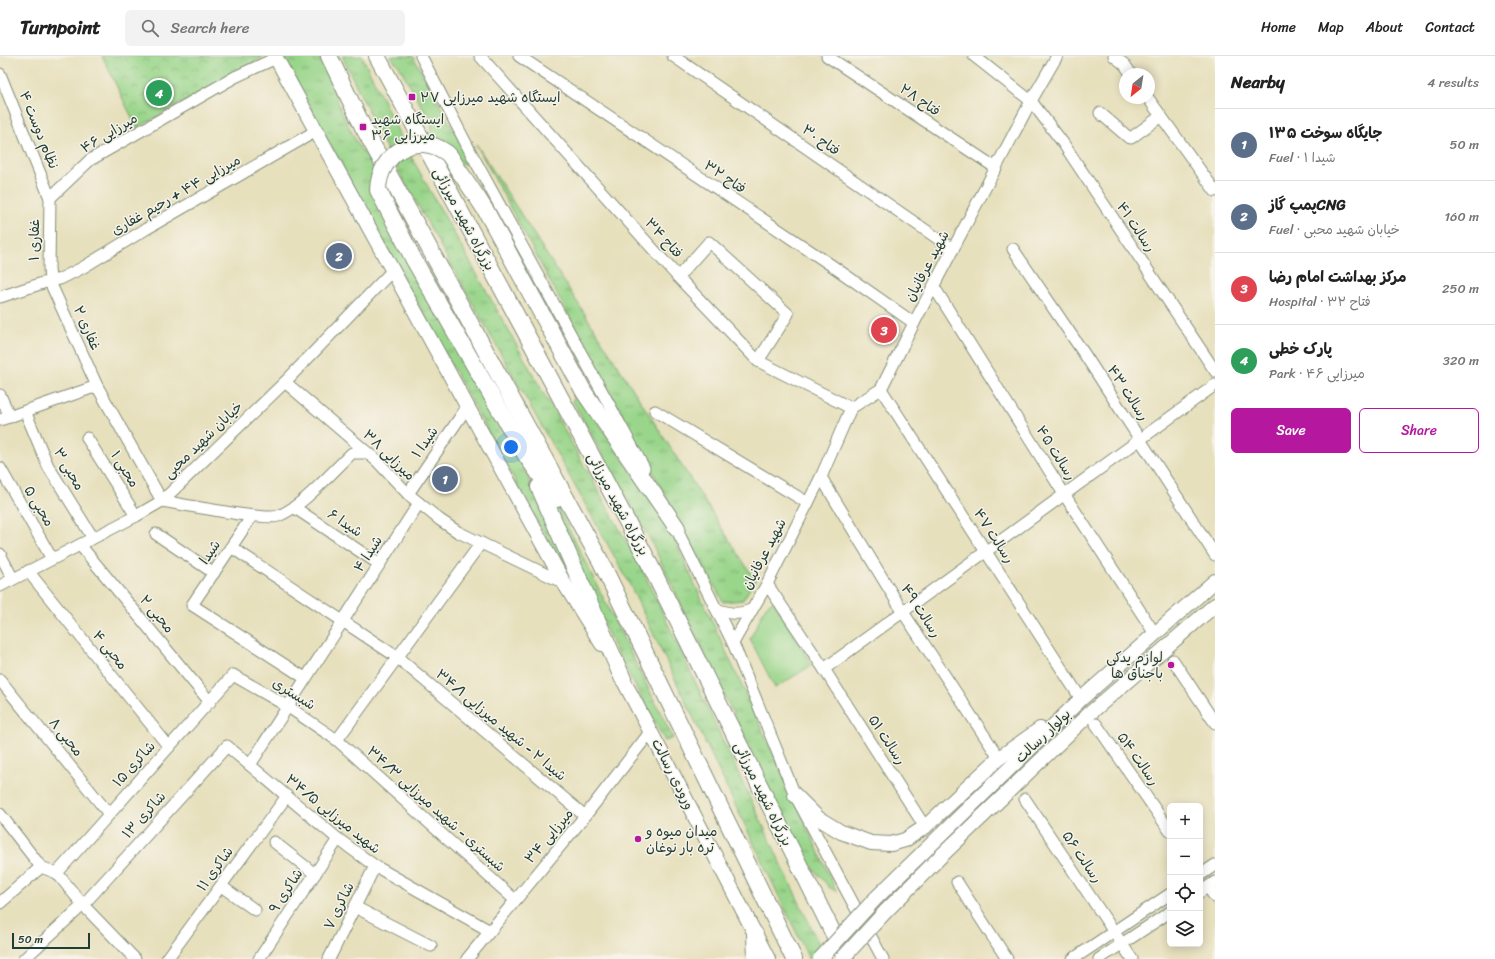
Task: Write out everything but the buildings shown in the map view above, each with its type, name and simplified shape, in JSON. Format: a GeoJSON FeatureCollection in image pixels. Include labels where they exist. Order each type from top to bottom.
{"type":"FeatureCollection","features":[{"type":"Feature","properties":{"kind":"highway"},"geometry":{"type":"LineString","coordinates":[[329,56],[367,133],[601,562],[794,959]]}},
{"type":"Feature","properties":{"kind":"highway","name":"بزرگراه شهید میرزائی"},"geometry":{"type":"LineString","coordinates":[[377,56],[645,555],[846,959]]}},
{"type":"Feature","properties":{"kind":"highway"},"geometry":{"type":"LineString","coordinates":[[601,562],[525,454],[414,260],[378,190],[378,183],[382,169],[397,152],[410,146],[424,145],[438,148],[448,154],[486,211],[584,392],[677,528]]}},
{"type":"Feature","properties":{"kind":"highway"},"geometry":{"type":"LineString","coordinates":[[525,454],[623,678]]}},
{"type":"Feature","properties":{"kind":"highway"},"geometry":{"type":"LineString","coordinates":[[755,934],[756,959]]}},
{"type":"Feature","properties":{"kind":"main road","name":"ورودی رسالت"},"geometry":{"type":"LineString","coordinates":[[275,57],[564,583],[623,678],[768,959]]}},
{"type":"Feature","properties":{"kind":"main road","name":"بولوار رسالت"},"geometry":{"type":"LineString","coordinates":[[820,959],[876,898],[1081,699],[1215,581]]}},
{"type":"Feature","properties":{"kind":"main road","name":"بولوار رسالت"},"geometry":{"type":"LineString","coordinates":[[842,959],[885,912],[940,857],[1088,715],[1215,605]]}},
{"type":"Feature","properties":{"kind":"main road"},"geometry":{"type":"LineString","coordinates":[[795,795],[818,818],[829,826],[858,839],[871,843],[891,844],[905,840],[925,826],[999,758],[1081,699]]}},
{"type":"Feature","properties":{"kind":"street","name":"فتاح ۳۴"},"geometry":{"type":"LineString","coordinates":[[480,56],[678,277],[758,361],[851,408]]}},
{"type":"Feature","properties":{"kind":"street","name":"فتاح ۳۲"},"geometry":{"type":"LineString","coordinates":[[519,56],[831,265],[914,323]]}},
{"type":"Feature","properties":{"kind":"street","name":"فتاح ۳۰"},"geometry":{"type":"LineString","coordinates":[[672,56],[953,249]]}},
{"type":"Feature","properties":{"kind":"street","name":"فتاح ۲۸"},"geometry":{"type":"LineString","coordinates":[[828,56],[996,168]]}},
{"type":"Feature","properties":{"kind":"street","name":"رسالت ۴۱"},"geometry":{"type":"LineString","coordinates":[[974,56],[1031,101],[1063,143],[1215,371]]}},
{"type":"Feature","properties":{"kind":"street","name":"شهید عرفانیان"},"geometry":{"type":"LineString","coordinates":[[881,389],[914,323],[1031,101],[1057,56]]}},
{"type":"Feature","properties":{"kind":"street"},"geometry":{"type":"LineString","coordinates":[[1114,56],[1126,68]]}},
{"type":"Feature","properties":{"kind":"street","name":"میرزایی ۴۶"},"geometry":{"type":"LineString","coordinates":[[50,198],[90,160],[235,77],[275,57]]}},
{"type":"Feature","properties":{"kind":"street"},"geometry":{"type":"LineString","coordinates":[[424,59],[471,153],[677,528],[733,643],[795,795],[883,959]]}},
{"type":"Feature","properties":{"kind":"street","name":"نظام دوست ۴"},"geometry":{"type":"LineString","coordinates":[[0,74],[50,198]]}},
{"type":"Feature","properties":{"kind":"street"},"geometry":{"type":"LineString","coordinates":[[1152,104],[1215,191]]}},
{"type":"Feature","properties":{"kind":"street"},"geometry":{"type":"LineString","coordinates":[[1100,113],[1131,138],[1161,116]]}},
{"type":"Feature","properties":{"kind":"street","name":"میرزایی ۴۴ + رحیم غفاری"},"geometry":{"type":"LineString","coordinates":[[0,297],[60,279],[82,268],[146,229],[316,131]]}},
{"type":"Feature","properties":{"kind":"street","name":"غفاری ۱"},"geometry":{"type":"LineString","coordinates":[[50,198],[50,282]]}},
{"type":"Feature","properties":{"kind":"street"},"geometry":{"type":"LineString","coordinates":[[678,277],[709,242],[788,314],[758,361]]}},
{"type":"Feature","properties":{"kind":"street","name":"رسالت ۴۳"},"geometry":{"type":"LineString","coordinates":[[1013,248],[1215,555]]}},
{"type":"Feature","properties":{"kind":"street","name":"خیابان شهید محبی"},"geometry":{"type":"LineString","coordinates":[[0,586],[136,516],[162,500],[285,382],[392,271]]}},
{"type":"Feature","properties":{"kind":"street","name":"غفاری ۲"},"geometry":{"type":"LineString","coordinates":[[50,282],[97,386],[162,500]]}},
{"type":"Feature","properties":{"kind":"street","name":"رسالت ۴۵"},"geometry":{"type":"LineString","coordinates":[[934,287],[1064,494],[1155,634]]}},
{"type":"Feature","properties":{"kind":"street","name":"میرزایی ۳۸"},"geometry":{"type":"LineString","coordinates":[[285,382],[368,453],[408,494],[440,520],[458,532],[564,583]]}},
{"type":"Feature","properties":{"kind":"street"},"geometry":{"type":"LineString","coordinates":[[824,669],[1215,385]]}},
{"type":"Feature","properties":{"kind":"street"},"geometry":{"type":"LineString","coordinates":[[0,395],[5,418],[97,386]]}},
{"type":"Feature","properties":{"kind":"street"},"geometry":{"type":"LineString","coordinates":[[851,408],[881,389]]}},
{"type":"Feature","properties":{"kind":"street","name":"رسالت ۴۷"},"geometry":{"type":"LineString","coordinates":[[881,389],[1081,699]]}},
{"type":"Feature","properties":{"kind":"street","name":"شیدا ۱"},"geometry":{"type":"LineString","coordinates":[[408,494],[467,407]]}},
{"type":"Feature","properties":{"kind":"street","name":"شهید عرفانیان"},"geometry":{"type":"LineString","coordinates":[[733,643],[767,584],[808,503],[851,408]]}},
{"type":"Feature","properties":{"kind":"street","name":"محبی ۳"},"geometry":{"type":"LineString","coordinates":[[25,411],[48,466],[93,538]]}},
{"type":"Feature","properties":{"kind":"street"},"geometry":{"type":"LineString","coordinates":[[655,411],[808,503]]}},
{"type":"Feature","properties":{"kind":"street","name":"محبی ۱"},"geometry":{"type":"LineString","coordinates":[[87,438],[136,516]]}},
{"type":"Feature","properties":{"kind":"street"},"geometry":{"type":"LineString","coordinates":[[162,500],[252,516],[276,517],[295,508],[352,453],[368,453]]}},
{"type":"Feature","properties":{"kind":"street","name":"محبی ۵"},"geometry":{"type":"LineString","coordinates":[[0,468],[52,559]]}},
{"type":"Feature","properties":{"kind":"street","name":"رسالت ۴۹"},"geometry":{"type":"LineString","coordinates":[[821,477],[903,612],[999,758]]}},
{"type":"Feature","properties":{"kind":"street","name":"شیدا ۴"},"geometry":{"type":"LineString","coordinates":[[250,765],[419,503]]}},
{"type":"Feature","properties":{"kind":"street","name":"شیدا ۶"},"geometry":{"type":"LineString","coordinates":[[295,508],[379,564]]}},
{"type":"Feature","properties":{"kind":"street","name":"شیدا"},"geometry":{"type":"LineString","coordinates":[[252,516],[192,605],[305,678]]}},
{"type":"Feature","properties":{"kind":"street"},"geometry":{"type":"LineString","coordinates":[[156,534],[214,572]]}},
{"type":"Feature","properties":{"kind":"street"},"geometry":{"type":"LineString","coordinates":[[337,740],[481,543]]}},
{"type":"Feature","properties":{"kind":"street","name":"محبی ۲"},"geometry":{"type":"LineString","coordinates":[[80,545],[210,702]]}},
{"type":"Feature","properties":{"kind":"street"},"geometry":{"type":"LineString","coordinates":[[231,546],[397,657]]}},
{"type":"Feature","properties":{"kind":"street"},"geometry":{"type":"LineString","coordinates":[[0,554],[13,579]]}},
{"type":"Feature","properties":{"kind":"street","name":"محبی ۴"},"geometry":{"type":"LineString","coordinates":[[28,571],[169,747]]}},
{"type":"Feature","properties":{"kind":"street","name":"رسالت ۵۱"},"geometry":{"type":"LineString","coordinates":[[767,584],[824,669],[925,826]]}},
{"type":"Feature","properties":{"kind":"street","name":"شهید عرفانیان"},"geometry":{"type":"LineString","coordinates":[[716,608],[728,613],[741,613],[751,610]]}},
{"type":"Feature","properties":{"kind":"street","name":"شیدا ۲ - شهید میرزایی ۳۴/۱"},"geometry":{"type":"LineString","coordinates":[[397,657],[585,816]]}},
{"type":"Feature","properties":{"kind":"street"},"geometry":{"type":"LineString","coordinates":[[1173,660],[1215,723]]}},
{"type":"Feature","properties":{"kind":"street","name":"شاکری ۱۵"},"geometry":{"type":"LineString","coordinates":[[57,872],[233,675]]}},
{"type":"Feature","properties":{"kind":"street","name":"شبستری"},"geometry":{"type":"LineString","coordinates":[[233,675],[287,706],[337,740]]}},
{"type":"Feature","properties":{"kind":"street","name":"محبی ۸"},"geometry":{"type":"LineString","coordinates":[[0,680],[109,814]]}},
{"type":"Feature","properties":{"kind":"street","name":"رسالت ۵۴"},"geometry":{"type":"LineString","coordinates":[[1096,724],[1167,827]]}},
{"type":"Feature","properties":{"kind":"street","name":"میرزایی ۳۴"},"geometry":{"type":"LineString","coordinates":[[467,959],[585,816],[651,731]]}},
{"type":"Feature","properties":{"kind":"street","name":"شبستری - شهید میرزایی ۳۴/۳"},"geometry":{"type":"LineString","coordinates":[[337,740],[515,900]]}},
{"type":"Feature","properties":{"kind":"street","name":"شهید میرزایی ۳۴/۵"},"geometry":{"type":"LineString","coordinates":[[227,746],[338,839],[375,866],[490,931]]}},
{"type":"Feature","properties":{"kind":"street","name":"شاکری ۱۳"},"geometry":{"type":"LineString","coordinates":[[24,959],[83,905],[227,746]]}},
{"type":"Feature","properties":{"kind":"street","name":"شاکری ۱۱"},"geometry":{"type":"LineString","coordinates":[[167,959],[287,796]]}},
{"type":"Feature","properties":{"kind":"street","name":"رسالت ۵۶"},"geometry":{"type":"LineString","coordinates":[[1025,799],[1132,959]]}},
{"type":"Feature","properties":{"kind":"street"},"geometry":{"type":"LineString","coordinates":[[0,814],[41,867],[57,872],[83,905],[135,959]]}},
{"type":"Feature","properties":{"kind":"street","name":"شاکری ۹"},"geometry":{"type":"LineString","coordinates":[[260,959],[338,839]]}},
{"type":"Feature","properties":{"kind":"street"},"geometry":{"type":"LineString","coordinates":[[274,842],[315,874]]}},
{"type":"Feature","properties":{"kind":"street"},"geometry":{"type":"LineString","coordinates":[[1203,872],[1215,865]]}},
{"type":"Feature","properties":{"kind":"street","name":"شاکری ۷"},"geometry":{"type":"LineString","coordinates":[[329,959],[375,866]]}},
{"type":"Feature","properties":{"kind":"street"},"geometry":{"type":"LineString","coordinates":[[0,902],[41,867]]}},
{"type":"Feature","properties":{"kind":"street"},"geometry":{"type":"LineString","coordinates":[[957,882],[1007,959]]}},
{"type":"Feature","properties":{"kind":"street"},"geometry":{"type":"LineString","coordinates":[[221,886],[255,910]]}},
{"type":"Feature","properties":{"kind":"street"},"geometry":{"type":"LineString","coordinates":[[1208,887],[1215,897]]}},
{"type":"Feature","properties":{"kind":"street"},"geometry":{"type":"LineString","coordinates":[[1073,959],[1167,896]]}},
{"type":"Feature","properties":{"kind":"street"},"geometry":{"type":"LineString","coordinates":[[355,907],[431,946]]}},
{"type":"Feature","properties":{"kind":"street"},"geometry":{"type":"LineString","coordinates":[[1099,959],[1167,914]]}},
{"type":"Feature","properties":{"kind":"green space"},"geometry":{"type":"Polygon","coordinates":[[[102,56],[261,56],[262,58],[137,128],[102,56]]]}},
{"type":"Feature","properties":{"kind":"green space"},"geometry":{"type":"Polygon","coordinates":[[[283,56],[319,56],[334,89],[341,111],[359,147],[375,167],[470,350],[568,566],[564,570],[335,153],[283,56]]]}},
{"type":"Feature","properties":{"kind":"green space"},"geometry":{"type":"Polygon","coordinates":[[[342,56],[362,56],[404,144],[642,569],[826,959],[809,959],[627,579],[388,152],[342,56]]]}},
{"type":"Feature","properties":{"kind":"green space"},"geometry":{"type":"Polygon","coordinates":[[[390,56],[413,56],[471,162],[446,168],[430,139],[432,125],[399,66],[390,56]]]}},
{"type":"Feature","properties":{"kind":"green space"},"geometry":{"type":"Polygon","coordinates":[[[476,144],[755,580],[743,600],[723,602],[476,144]]]}},
{"type":"Feature","properties":{"kind":"green space"},"geometry":{"type":"Polygon","coordinates":[[[580,395],[669,528],[837,892],[829,887],[799,852],[650,539],[572,400],[580,395]]]}},
{"type":"Feature","properties":{"kind":"green space"},"geometry":{"type":"Polygon","coordinates":[[[558,507],[673,738],[665,741],[613,645],[554,512],[558,507]]]}},
{"type":"Feature","properties":{"kind":"green space"},"geometry":{"type":"Polygon","coordinates":[[[773,601],[812,665],[775,688],[750,639],[766,606],[773,601]]]}},
{"type":"Feature","properties":{"kind":"place","name":"پارک خطی"},"geometry":{"type":"Point","coordinates":[159,93]}},
{"type":"Feature","properties":{"kind":"place","name":"ایستگاه شهید میرزایی ۲۷"},"geometry":{"type":"Point","coordinates":[412,97]}},
{"type":"Feature","properties":{"kind":"place","name":"ایستگاه شهید میرزایی ۳۶"},"geometry":{"type":"Point","coordinates":[363,127]}},
{"type":"Feature","properties":{"kind":"place","name":"پمپ گازCNG"},"geometry":{"type":"Point","coordinates":[339,256]}},
{"type":"Feature","properties":{"kind":"place","name":"مرکز بهداشت امام رضا"},"geometry":{"type":"Point","coordinates":[884,330]}},
{"type":"Feature","properties":{"kind":"place","name":"جایگاه سوخت ۱۳۵"},"geometry":{"type":"Point","coordinates":[445,479]}},
{"type":"Feature","properties":{"kind":"place","name":"لوازم یدکی باجناق ها"},"geometry":{"type":"Point","coordinates":[1171,665]}},
{"type":"Feature","properties":{"kind":"place","name":"میدان میوه و تره بار نوغان"},"geometry":{"type":"Point","coordinates":[638,839]}}]}
